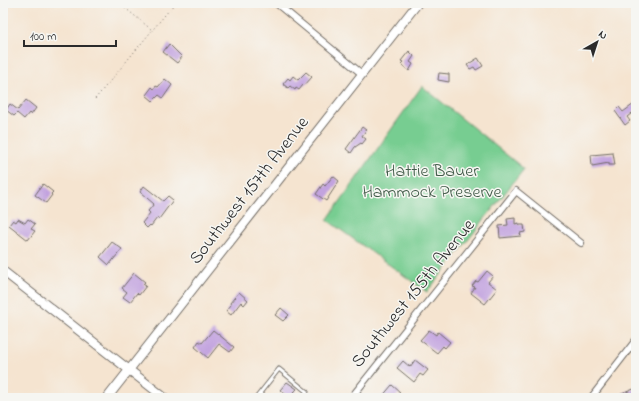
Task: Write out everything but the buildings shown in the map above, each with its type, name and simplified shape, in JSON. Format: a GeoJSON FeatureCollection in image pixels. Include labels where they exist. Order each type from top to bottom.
{"type":"FeatureCollection","features":[{"type":"Feature","properties":{"kind":"street"},"geometry":{"type":"LineString","coordinates":[[276,3],[362,74]]}},
{"type":"Feature","properties":{"kind":"street","name":"Southwest 157th Avenue"},"geometry":{"type":"LineString","coordinates":[[107,398],[418,3]]}},
{"type":"Feature","properties":{"kind":"street","name":"Southwest 155th Avenue"},"geometry":{"type":"LineString","coordinates":[[351,398],[516,190],[581,243]]}},
{"type":"Feature","properties":{"kind":"street"},"geometry":{"type":"LineString","coordinates":[[3,271],[165,398]]}},
{"type":"Feature","properties":{"kind":"street"},"geometry":{"type":"LineString","coordinates":[[591,398],[636,340]]}},
{"type":"Feature","properties":{"kind":"lane"},"geometry":{"type":"LineString","coordinates":[[256,398],[279,369],[307,392],[302,398]]}},
{"type":"Feature","properties":{"kind":"lane"},"geometry":{"type":"LineString","coordinates":[[260,393],[266,398]]}},
{"type":"Feature","properties":{"kind":"path"},"geometry":{"type":"LineString","coordinates":[[119,3],[152,30]]}},
{"type":"Feature","properties":{"kind":"path"},"geometry":{"type":"LineString","coordinates":[[95,99],[175,3]]}},
{"type":"Feature","properties":{"kind":"green space","name":"Hattie Bauer Hammock Preserve"},"geometry":{"type":"Polygon","coordinates":[[[422,86],[524,169],[427,292],[327,220],[422,86]]]}}]}
